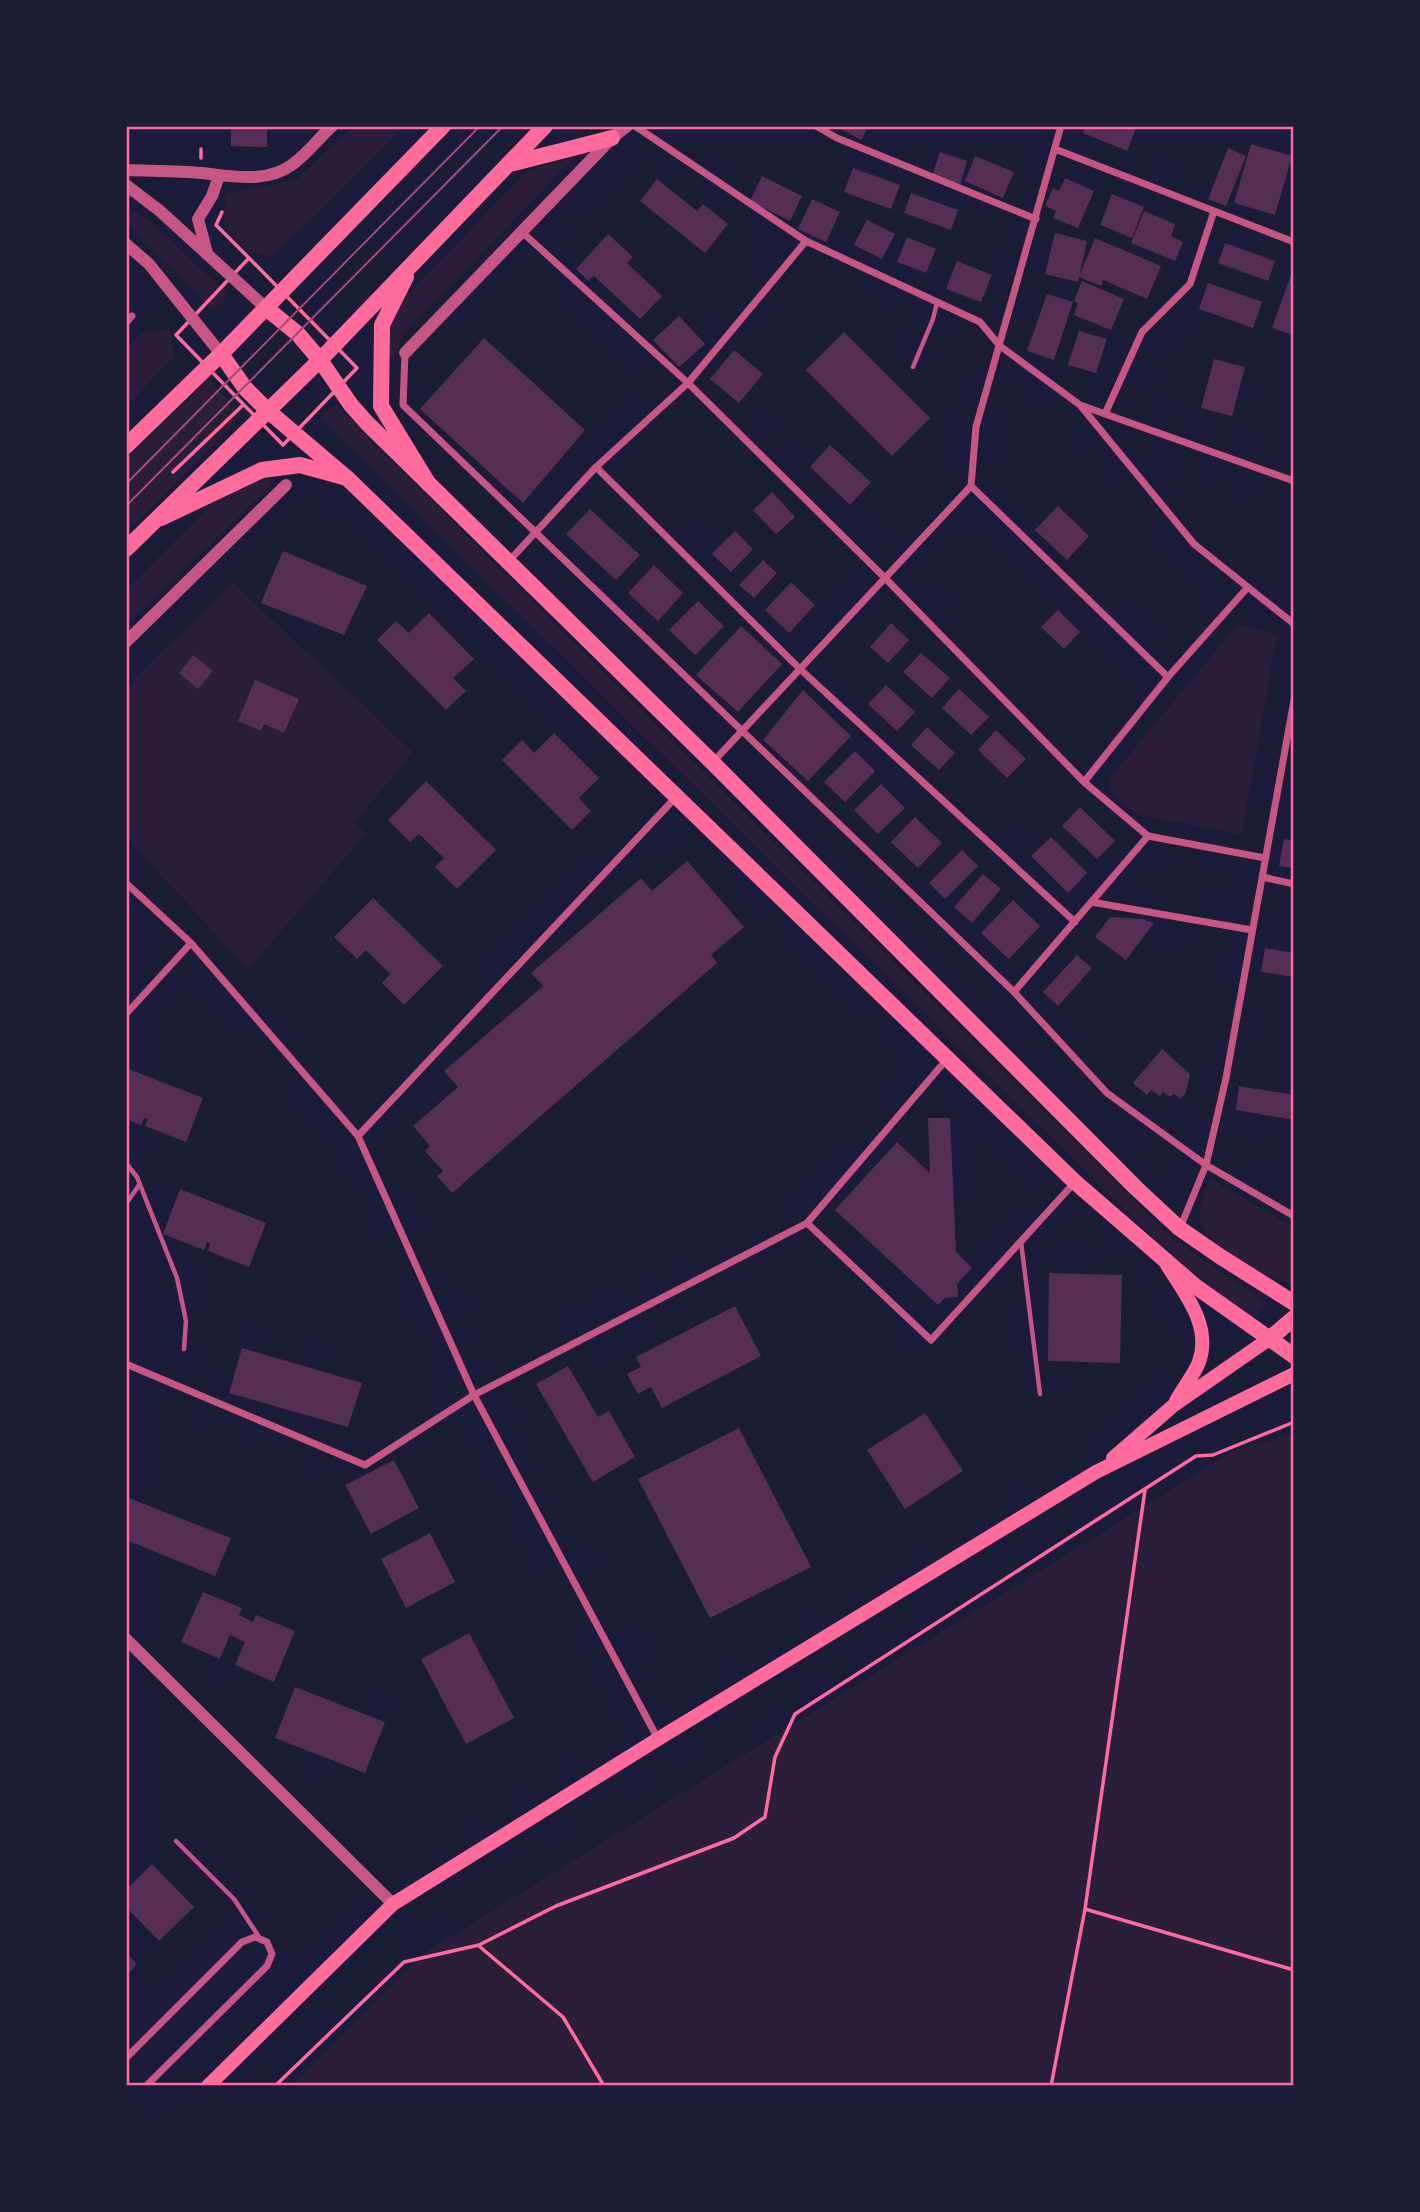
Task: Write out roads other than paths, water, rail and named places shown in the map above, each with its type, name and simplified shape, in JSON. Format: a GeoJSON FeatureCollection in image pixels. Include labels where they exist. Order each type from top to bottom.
{"type":"FeatureCollection","features":[{"type":"Feature","properties":{"kind":"main road"},"geometry":{"type":"LineString","coordinates":[[126,446],[221,354],[443,126]]}},
{"type":"Feature","properties":{"kind":"main road"},"geometry":{"type":"LineString","coordinates":[[126,549],[320,360],[545,126]]}},
{"type":"Feature","properties":{"kind":"main road"},"geometry":{"type":"LineString","coordinates":[[508,164],[612,138]]}},
{"type":"Feature","properties":{"kind":"main road"},"geometry":{"type":"LineString","coordinates":[[415,260],[382,325],[381,406],[428,483]]}},
{"type":"Feature","properties":{"kind":"main road"},"geometry":{"type":"LineString","coordinates":[[266,308],[298,334],[367,423],[713,763],[1136,1188],[1180,1228],[1294,1303]]}},
{"type":"Feature","properties":{"kind":"main road"},"geometry":{"type":"LineString","coordinates":[[221,354],[262,415],[294,433],[347,478],[1075,1182],[1195,1286],[1294,1356]]}},
{"type":"Feature","properties":{"kind":"main road"},"geometry":{"type":"LineString","coordinates":[[150,524],[262,470],[300,465],[347,478]]}},
{"type":"Feature","properties":{"kind":"main road"},"geometry":{"type":"LineString","coordinates":[[1164,1261],[1194,1309],[1201,1326],[1202,1346],[1199,1362],[1174,1405]]}},
{"type":"Feature","properties":{"kind":"main road"},"geometry":{"type":"LineString","coordinates":[[1096,1472],[1174,1405],[1269,1339],[1294,1318]]}},
{"type":"Feature","properties":{"kind":"main road"},"geometry":{"type":"LineString","coordinates":[[208,2086],[393,1904],[1096,1472],[1294,1374]]}},
{"type":"Feature","properties":{"kind":"street"},"geometry":{"type":"LineString","coordinates":[[126,170],[258,177],[291,166],[331,126]]}},
{"type":"Feature","properties":{"kind":"street"},"geometry":{"type":"LineString","coordinates":[[627,126],[612,138],[405,353],[403,405],[1014,992],[1107,1093],[1206,1165],[1294,1216]]}},
{"type":"Feature","properties":{"kind":"street"},"geometry":{"type":"LineString","coordinates":[[635,126],[806,241],[980,322],[1000,346],[1080,405],[1194,544],[1294,624]]}},
{"type":"Feature","properties":{"kind":"street"},"geometry":{"type":"LineString","coordinates":[[816,126],[837,138],[1036,219]]}},
{"type":"Feature","properties":{"kind":"street"},"geometry":{"type":"LineString","coordinates":[[713,763],[971,486],[976,427],[1062,126]]}},
{"type":"Feature","properties":{"kind":"street"},"geometry":{"type":"LineString","coordinates":[[1055,149],[1294,242]]}},
{"type":"Feature","properties":{"kind":"street"},"geometry":{"type":"LineString","coordinates":[[208,254],[198,219],[212,196],[219,176]]}},
{"type":"Feature","properties":{"kind":"street"},"geometry":{"type":"LineString","coordinates":[[126,185],[160,211],[266,308]]}},
{"type":"Feature","properties":{"kind":"street"},"geometry":{"type":"LineString","coordinates":[[1105,414],[1142,332],[1191,284],[1214,211]]}},
{"type":"Feature","properties":{"kind":"street"},"geometry":{"type":"LineString","coordinates":[[522,232],[688,383],[885,578],[1084,782],[1148,836],[1265,858]]}},
{"type":"Feature","properties":{"kind":"street"},"geometry":{"type":"LineString","coordinates":[[508,562],[596,467],[688,383],[806,241]]}},
{"type":"Feature","properties":{"kind":"street"},"geometry":{"type":"LineString","coordinates":[[126,244],[149,264],[221,354]]}},
{"type":"Feature","properties":{"kind":"street"},"geometry":{"type":"LineString","coordinates":[[126,323],[132,316]]}},
{"type":"Feature","properties":{"kind":"street"},"geometry":{"type":"LineString","coordinates":[[1080,405],[1294,481]]}},
{"type":"Feature","properties":{"kind":"street"},"geometry":{"type":"LineString","coordinates":[[596,467],[800,669],[1074,922]]}},
{"type":"Feature","properties":{"kind":"street"},"geometry":{"type":"LineString","coordinates":[[126,642],[286,485]]}},
{"type":"Feature","properties":{"kind":"street"},"geometry":{"type":"LineString","coordinates":[[971,486],[1168,677]]}},
{"type":"Feature","properties":{"kind":"street"},"geometry":{"type":"LineString","coordinates":[[1084,782],[1168,677],[1248,587]]}},
{"type":"Feature","properties":{"kind":"street"},"geometry":{"type":"LineString","coordinates":[[1180,1228],[1206,1165],[1226,1078],[1294,700]]}},
{"type":"Feature","properties":{"kind":"street"},"geometry":{"type":"LineString","coordinates":[[358,1136],[677,796]]}},
{"type":"Feature","properties":{"kind":"street"},"geometry":{"type":"LineString","coordinates":[[1014,992],[1148,836]]}},
{"type":"Feature","properties":{"kind":"street"},"geometry":{"type":"LineString","coordinates":[[1262,877],[1294,884]]}},
{"type":"Feature","properties":{"kind":"street"},"geometry":{"type":"LineString","coordinates":[[126,883],[191,943],[358,1136],[474,1395],[658,1739]]}},
{"type":"Feature","properties":{"kind":"street"},"geometry":{"type":"LineString","coordinates":[[1091,902],[1252,930]]}},
{"type":"Feature","properties":{"kind":"street"},"geometry":{"type":"LineString","coordinates":[[126,1014],[191,943]]}},
{"type":"Feature","properties":{"kind":"street"},"geometry":{"type":"LineString","coordinates":[[126,1364],[365,1465],[474,1395],[807,1223],[947,1058]]}},
{"type":"Feature","properties":{"kind":"street"},"geometry":{"type":"LineString","coordinates":[[807,1223],[932,1340],[1075,1182]]}},
{"type":"Feature","properties":{"kind":"street"},"geometry":{"type":"LineString","coordinates":[[126,1639],[393,1904]]}},
{"type":"Feature","properties":{"kind":"street"},"geometry":{"type":"LineString","coordinates":[[126,2058],[242,1942],[250,1937],[259,1937],[267,1942],[272,1958],[267,1966],[146,2086]]}},
{"type":"Feature","properties":{"kind":"lane"},"geometry":{"type":"LineString","coordinates":[[913,367],[933,319],[937,302]]}},
{"type":"Feature","properties":{"kind":"lane"},"geometry":{"type":"LineString","coordinates":[[126,1163],[133,1170],[177,1278],[186,1321],[184,1349]]}},
{"type":"Feature","properties":{"kind":"lane"},"geometry":{"type":"LineString","coordinates":[[126,1204],[139,1184]]}},
{"type":"Feature","properties":{"kind":"lane"},"geometry":{"type":"LineString","coordinates":[[1021,1241],[1040,1394]]}},
{"type":"Feature","properties":{"kind":"lane"},"geometry":{"type":"LineString","coordinates":[[176,1840],[234,1899],[259,1937]]}},
{"type":"Feature","properties":{"kind":"tram line"},"geometry":{"type":"LineString","coordinates":[[126,484],[480,126]]}},
{"type":"Feature","properties":{"kind":"tram line"},"geometry":{"type":"LineString","coordinates":[[126,506],[503,126]]}}]}
